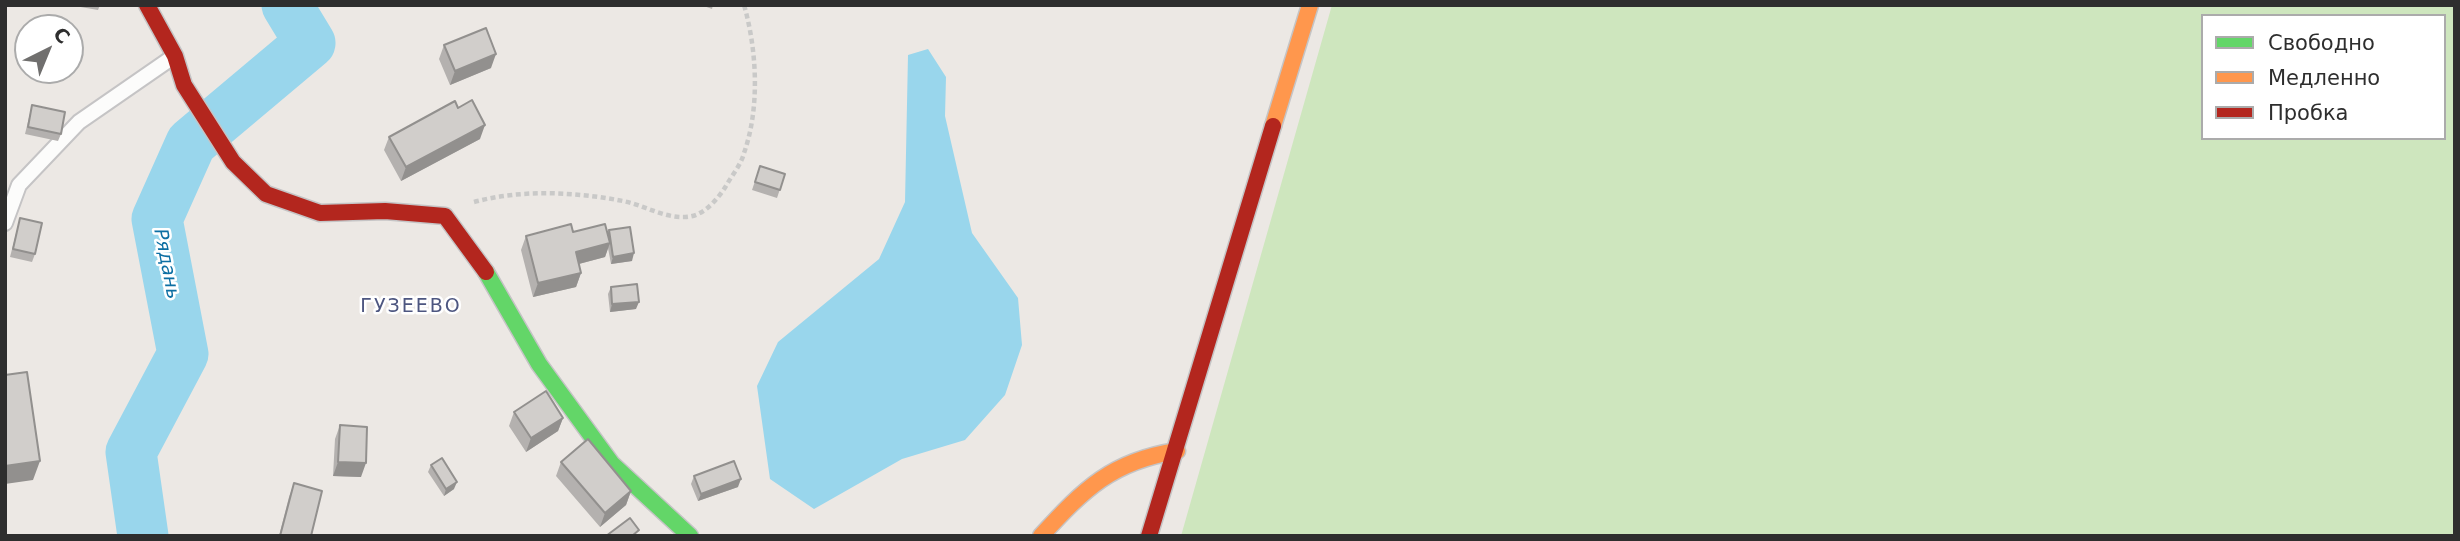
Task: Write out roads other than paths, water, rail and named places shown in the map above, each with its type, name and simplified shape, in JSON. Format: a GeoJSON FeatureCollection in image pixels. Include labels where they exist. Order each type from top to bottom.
{"type":"FeatureCollection","features":[{"type":"Feature","properties":{"kind":"street"},"geometry":{"type":"LineString","coordinates":[[148,5],[175,56],[184,85],[233,162],[266,194],[320,213],[386,211],[445,216],[486,272],[539,364],[612,464],[690,536]]}},
{"type":"Feature","properties":{"kind":"street"},"geometry":{"type":"LineString","coordinates":[[1149,536],[1177,451],[1310,5]]}},
{"type":"Feature","properties":{"kind":"street"},"geometry":{"type":"LineString","coordinates":[[1041,536],[1082,491],[1113,467],[1149,454],[1177,451]]}},
{"type":"Feature","properties":{"kind":"lane"},"geometry":{"type":"LineString","coordinates":[[5,223],[19,185],[79,122],[175,56]]}},
{"type":"Feature","properties":{"kind":"water"},"geometry":{"type":"Polygon","coordinates":[[[928,49],[946,77],[945,116],[972,233],[1018,298],[1022,345],[1005,395],[965,440],[902,459],[814,509],[770,479],[757,386],[778,342],[879,259],[905,202],[908,55],[928,49]]]}},
{"type":"Feature","properties":{"kind":"waterway","name":"Рядань"},"geometry":{"type":"LineString","coordinates":[[143,536],[131,452],[183,354],[157,219],[191,143],[310,43],[287,5]]}},
{"type":"Feature","properties":{"kind":"district","name":"ГУЗЕЕВО"},"geometry":{"type":"Point","coordinates":[411,307]}}]}
